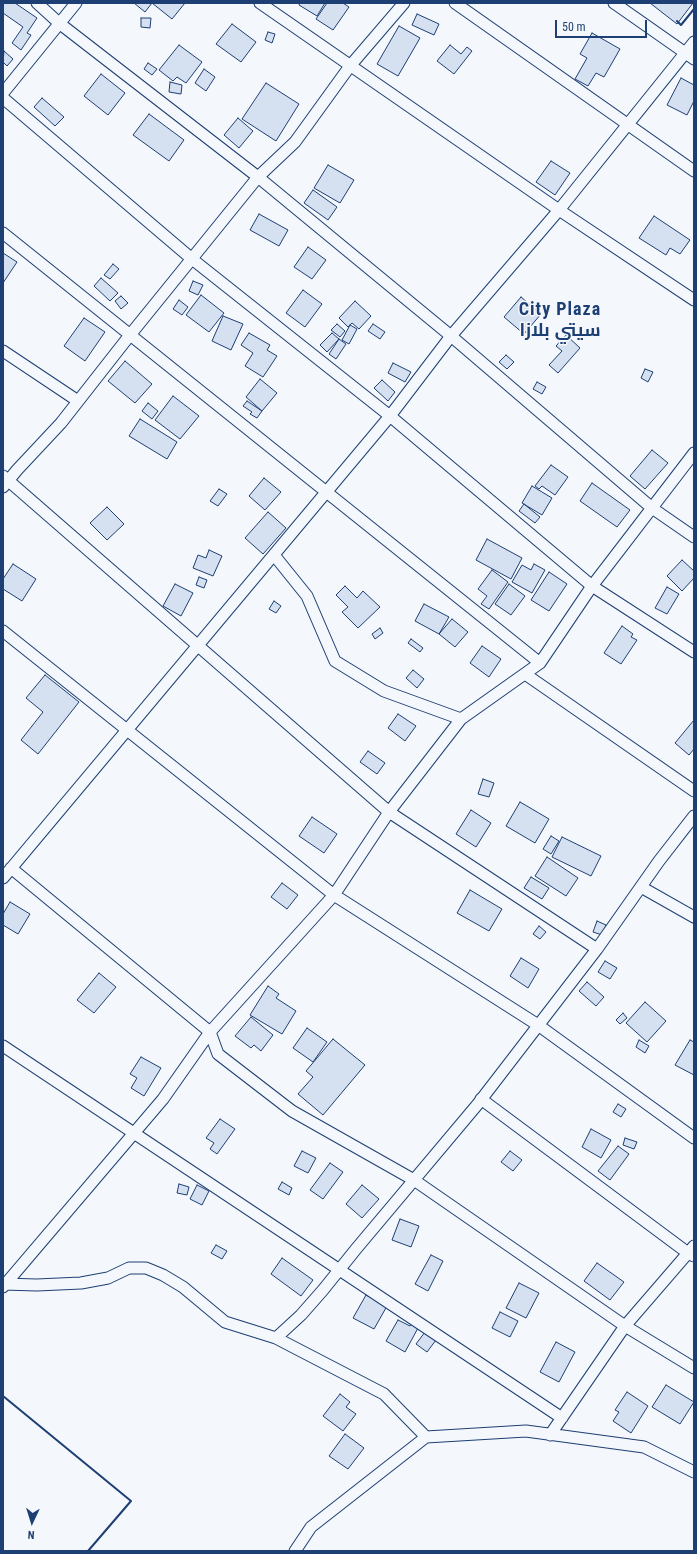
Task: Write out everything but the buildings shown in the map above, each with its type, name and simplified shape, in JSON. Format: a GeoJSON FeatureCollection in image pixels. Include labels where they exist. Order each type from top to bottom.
{"type":"FeatureCollection","features":[{"type":"Feature","properties":{"kind":"street"},"geometry":{"type":"LineString","coordinates":[[37,3],[59,23],[258,177],[451,336],[652,508],[694,537]]}},
{"type":"Feature","properties":{"kind":"street"},"geometry":{"type":"LineString","coordinates":[[3,93],[76,3]]}},
{"type":"Feature","properties":{"kind":"street"},"geometry":{"type":"LineString","coordinates":[[260,3],[559,210],[694,300]]}},
{"type":"Feature","properties":{"kind":"street"},"geometry":{"type":"LineString","coordinates":[[404,3],[350,66],[295,142],[258,177],[61,423],[5,481],[198,645],[389,812],[597,949]]}},
{"type":"Feature","properties":{"kind":"street"},"geometry":{"type":"LineString","coordinates":[[455,3],[694,172]]}},
{"type":"Feature","properties":{"kind":"street"},"geometry":{"type":"LineString","coordinates":[[614,3],[689,56]]}},
{"type":"Feature","properties":{"kind":"street"},"geometry":{"type":"LineString","coordinates":[[3,878],[390,416],[451,336],[559,210],[628,124],[689,56],[694,42]]}},
{"type":"Feature","properties":{"kind":"street"},"geometry":{"type":"LineString","coordinates":[[3,98],[192,258],[390,416],[592,586],[694,652]]}},
{"type":"Feature","properties":{"kind":"street"},"geometry":{"type":"LineString","coordinates":[[3,233],[540,663]]}},
{"type":"Feature","properties":{"kind":"street"},"geometry":{"type":"LineString","coordinates":[[3,351],[78,401]]}},
{"type":"Feature","properties":{"kind":"street"},"geometry":{"type":"LineString","coordinates":[[4,1285],[163,1099],[210,1032],[334,895],[389,812],[461,719],[540,663],[592,586],[694,453]]}},
{"type":"Feature","properties":{"kind":"street"},"geometry":{"type":"LineString","coordinates":[[274,556],[307,596],[335,661],[384,691],[461,719]]}},
{"type":"Feature","properties":{"kind":"street"},"geometry":{"type":"LineString","coordinates":[[3,631],[334,895],[538,1025],[694,1138]]}},
{"type":"Feature","properties":{"kind":"street"},"geometry":{"type":"LineString","coordinates":[[525,674],[694,791]]}},
{"type":"Feature","properties":{"kind":"street"},"geometry":{"type":"LineString","coordinates":[[276,1338],[301,1315],[323,1290],[482,1099],[597,949],[694,816]]}},
{"type":"Feature","properties":{"kind":"street"},"geometry":{"type":"LineString","coordinates":[[11,868],[210,1032],[218,1054],[292,1111],[414,1180],[626,1326],[694,1368]]}},
{"type":"Feature","properties":{"kind":"street"},"geometry":{"type":"LineString","coordinates":[[642,887],[694,917]]}},
{"type":"Feature","properties":{"kind":"street"},"geometry":{"type":"LineString","coordinates":[[3,1046],[562,1418]]}},
{"type":"Feature","properties":{"kind":"street"},"geometry":{"type":"LineString","coordinates":[[482,1099],[692,1252],[626,1326],[550,1435]]}},
{"type":"Feature","properties":{"kind":"street"},"geometry":{"type":"LineString","coordinates":[[4,1285],[81,1283],[108,1278],[129,1268],[146,1268],[183,1286],[225,1322],[276,1338],[384,1394],[426,1437]]}},
{"type":"Feature","properties":{"kind":"street"},"geometry":{"type":"LineString","coordinates":[[294,1551],[311,1527],[426,1437],[526,1431],[644,1447],[694,1472]]}},
{"type":"Feature","properties":{"kind":"wall"},"geometry":{"type":"LineString","coordinates":[[677,21],[681,25],[694,9]]}},
{"type":"Feature","properties":{"kind":"wall"},"geometry":{"type":"LineString","coordinates":[[3,1396],[131,1501],[88,1551]]}},
{"type":"Feature","properties":{"kind":"district","name":"City Plaza سيتي بلازا"},"geometry":{"type":"Point","coordinates":[560,320]}}]}
